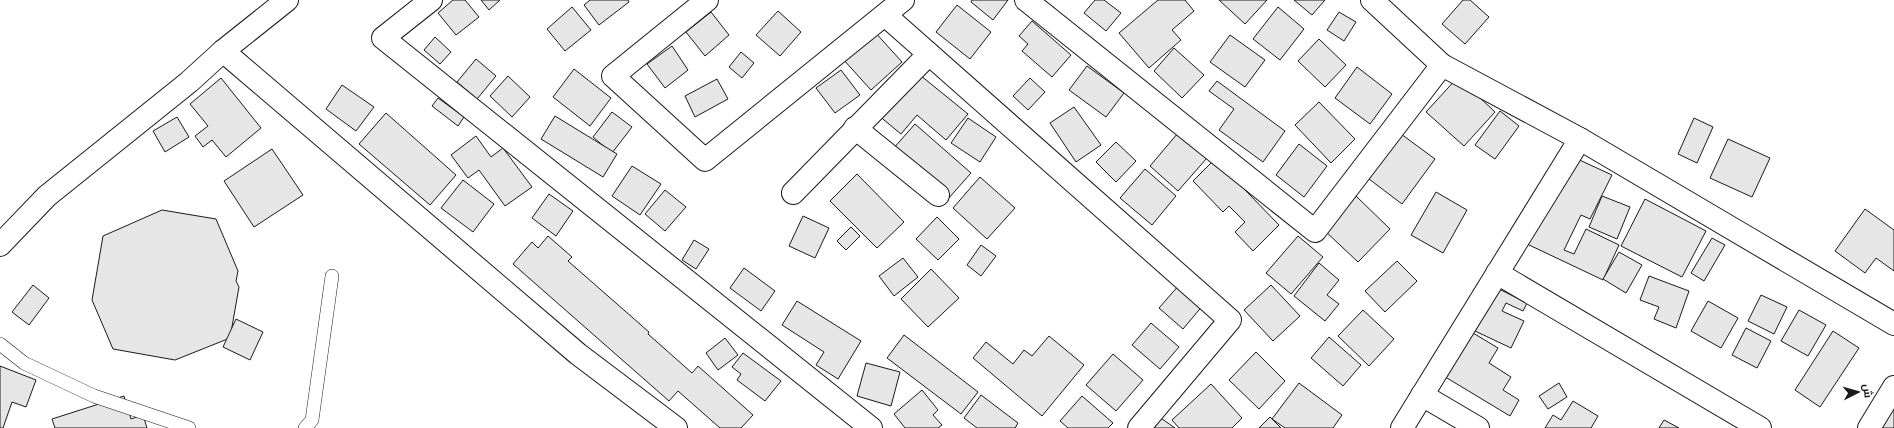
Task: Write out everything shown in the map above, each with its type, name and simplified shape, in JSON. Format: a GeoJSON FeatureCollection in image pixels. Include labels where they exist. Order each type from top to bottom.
{"type":"FeatureCollection","features":[{"type":"Feature","properties":{"kind":"street"},"geometry":{"type":"LineString","coordinates":[[0,245],[47,196],[190,82],[223,51],[287,0]]}},
{"type":"Feature","properties":{"kind":"street"},"geometry":{"type":"LineString","coordinates":[[431,0],[383,38],[871,428]]}},
{"type":"Feature","properties":{"kind":"street"},"geometry":{"type":"LineString","coordinates":[[706,0],[613,76],[705,160],[904,0]]}},
{"type":"Feature","properties":{"kind":"street"},"geometry":{"type":"LineString","coordinates":[[1026,0],[1314,231],[1442,65]]}},
{"type":"Feature","properties":{"kind":"street"},"geometry":{"type":"LineString","coordinates":[[1372,0],[1442,65],[1580,139],[1894,324]]}},
{"type":"Feature","properties":{"kind":"street"},"geometry":{"type":"LineString","coordinates":[[885,15],[1230,320],[1139,428]]}},
{"type":"Feature","properties":{"kind":"street"},"geometry":{"type":"LineString","coordinates":[[223,51],[578,354],[676,428]]}},
{"type":"Feature","properties":{"kind":"street"},"geometry":{"type":"LineString","coordinates":[[794,193],[855,128],[929,54]]}},
{"type":"Feature","properties":{"kind":"street"},"geometry":{"type":"LineString","coordinates":[[855,128],[938,194]]}},
{"type":"Feature","properties":{"kind":"street"},"geometry":{"type":"LineString","coordinates":[[1402,428],[1580,139]]}},
{"type":"Feature","properties":{"kind":"street"},"geometry":{"type":"LineString","coordinates":[[1497,273],[1760,428]]}},
{"type":"Feature","properties":{"kind":"street"},"geometry":{"type":"LineString","coordinates":[[1869,428],[1894,387]]}},
{"type":"Feature","properties":{"kind":"street"},"geometry":{"type":"LineString","coordinates":[[1422,395],[1478,428]]}},
{"type":"Feature","properties":{"kind":"lane"},"geometry":{"type":"LineString","coordinates":[[305,428],[312,420],[332,276]]}},
{"type":"Feature","properties":{"kind":"lane"},"geometry":{"type":"LineString","coordinates":[[0,344],[24,363],[94,396],[189,428]]}},
{"type":"Feature","properties":{"kind":"building"},"geometry":{"type":"Polygon","coordinates":[[[453,0],[465,0],[479,17],[456,35],[438,13],[453,0]]]}},
{"type":"Feature","properties":{"kind":"building"},"geometry":{"type":"Polygon","coordinates":[[[481,0],[500,0],[489,10],[481,0]]]}},
{"type":"Feature","properties":{"kind":"building"},"geometry":{"type":"Polygon","coordinates":[[[590,0],[628,0],[629,2],[599,25],[584,5],[590,0]]]}},
{"type":"Feature","properties":{"kind":"building"},"geometry":{"type":"Polygon","coordinates":[[[972,0],[1008,0],[993,20],[971,2],[972,0]]]}},
{"type":"Feature","properties":{"kind":"building"},"geometry":{"type":"Polygon","coordinates":[[[1095,0],[1104,0],[1121,13],[1106,31],[1084,13],[1095,0]]]}},
{"type":"Feature","properties":{"kind":"building"},"geometry":{"type":"Polygon","coordinates":[[[1158,0],[1185,0],[1194,11],[1172,30],[1181,40],[1149,68],[1119,33],[1158,0]]]}},
{"type":"Feature","properties":{"kind":"building"},"geometry":{"type":"Polygon","coordinates":[[[1219,0],[1267,0],[1245,24],[1219,0]]]}},
{"type":"Feature","properties":{"kind":"building"},"geometry":{"type":"Polygon","coordinates":[[[1294,0],[1325,0],[1312,15],[1294,0]]]}},
{"type":"Feature","properties":{"kind":"building"},"geometry":{"type":"Polygon","coordinates":[[[1463,0],[1470,0],[1489,17],[1465,44],[1442,24],[1463,0]]]}},
{"type":"Feature","properties":{"kind":"building"},"geometry":{"type":"Polygon","coordinates":[[[957,5],[991,32],[970,59],[936,32],[957,5]]]}},
{"type":"Feature","properties":{"kind":"building"},"geometry":{"type":"Polygon","coordinates":[[[572,7],[591,30],[565,51],[547,29],[572,7]]]}},
{"type":"Feature","properties":{"kind":"building"},"geometry":{"type":"Polygon","coordinates":[[[1278,7],[1304,29],[1280,60],[1253,39],[1278,7]]]}},
{"type":"Feature","properties":{"kind":"building"},"geometry":{"type":"Polygon","coordinates":[[[778,11],[801,32],[780,56],[756,35],[778,11]]]}},
{"type":"Feature","properties":{"kind":"building"},"geometry":{"type":"Polygon","coordinates":[[[711,12],[729,35],[705,56],[686,32],[711,12]]]}},
{"type":"Feature","properties":{"kind":"building"},"geometry":{"type":"Polygon","coordinates":[[[1339,12],[1356,22],[1344,41],[1327,30],[1339,12]]]}},
{"type":"Feature","properties":{"kind":"building"},"geometry":{"type":"Polygon","coordinates":[[[1032,21],[1071,55],[1052,77],[1022,51],[1028,44],[1019,36],[1032,21]]]}},
{"type":"Feature","properties":{"kind":"building"},"geometry":{"type":"Polygon","coordinates":[[[873,30],[902,62],[871,90],[842,58],[873,30]]]}},
{"type":"Feature","properties":{"kind":"building"},"geometry":{"type":"Polygon","coordinates":[[[1230,35],[1265,60],[1245,87],[1210,62],[1230,35]]]}},
{"type":"Feature","properties":{"kind":"building"},"geometry":{"type":"Polygon","coordinates":[[[435,37],[451,52],[440,64],[424,50],[435,37]]]}},
{"type":"Feature","properties":{"kind":"building"},"geometry":{"type":"Polygon","coordinates":[[[1319,39],[1346,65],[1325,87],[1298,61],[1319,39]]]}},
{"type":"Feature","properties":{"kind":"building"},"geometry":{"type":"Polygon","coordinates":[[[672,46],[688,70],[665,88],[647,64],[672,46]]]}},
{"type":"Feature","properties":{"kind":"building"},"geometry":{"type":"Polygon","coordinates":[[[1174,48],[1204,75],[1182,98],[1154,71],[1174,48]]]}},
{"type":"Feature","properties":{"kind":"building"},"geometry":{"type":"Polygon","coordinates":[[[741,52],[754,63],[742,78],[729,67],[741,52]]]}},
{"type":"Feature","properties":{"kind":"building"},"geometry":{"type":"Polygon","coordinates":[[[476,59],[496,76],[477,99],[457,82],[476,59]]]}},
{"type":"Feature","properties":{"kind":"building"},"geometry":{"type":"Polygon","coordinates":[[[1087,66],[1124,93],[1106,117],[1069,90],[1087,66]]]}},
{"type":"Feature","properties":{"kind":"building"},"geometry":{"type":"Polygon","coordinates":[[[1357,67],[1392,94],[1370,124],[1335,98],[1357,67]]]}},
{"type":"Feature","properties":{"kind":"building"},"geometry":{"type":"Polygon","coordinates":[[[574,69],[611,98],[590,126],[553,97],[574,69]]]}},
{"type":"Feature","properties":{"kind":"building"},"geometry":{"type":"Polygon","coordinates":[[[841,70],[860,95],[835,113],[816,88],[841,70]]]}},
{"type":"Feature","properties":{"kind":"building"},"geometry":{"type":"Polygon","coordinates":[[[915,71],[968,114],[946,140],[917,115],[901,134],[878,115],[915,71]]]}},
{"type":"Feature","properties":{"kind":"building"},"geometry":{"type":"Polygon","coordinates":[[[508,76],[530,97],[512,117],[490,96],[508,76]]]}},
{"type":"Feature","properties":{"kind":"building"},"geometry":{"type":"Polygon","coordinates":[[[1458,77],[1495,112],[1464,146],[1426,112],[1458,77]]]}},
{"type":"Feature","properties":{"kind":"building"},"geometry":{"type":"Polygon","coordinates":[[[221,78],[261,128],[226,157],[212,140],[203,147],[195,136],[208,126],[190,104],[221,78]]]}},
{"type":"Feature","properties":{"kind":"building"},"geometry":{"type":"Polygon","coordinates":[[[1030,78],[1045,92],[1028,110],[1013,96],[1030,78]]]}},
{"type":"Feature","properties":{"kind":"building"},"geometry":{"type":"Polygon","coordinates":[[[717,79],[728,99],[695,117],[685,96],[717,79]]]}},
{"type":"Feature","properties":{"kind":"building"},"geometry":{"type":"Polygon","coordinates":[[[1217,81],[1285,131],[1263,162],[1219,130],[1234,109],[1209,91],[1217,81]]]}},
{"type":"Feature","properties":{"kind":"building"},"geometry":{"type":"Polygon","coordinates":[[[342,85],[374,107],[356,131],[326,109],[342,85]]]}},
{"type":"Feature","properties":{"kind":"building"},"geometry":{"type":"Polygon","coordinates":[[[438,98],[464,117],[458,126],[432,106],[438,98]]]}},
{"type":"Feature","properties":{"kind":"building"},"geometry":{"type":"Polygon","coordinates":[[[1319,102],[1355,139],[1331,163],[1295,125],[1319,102]]]}},
{"type":"Feature","properties":{"kind":"building"},"geometry":{"type":"Polygon","coordinates":[[[1074,107],[1101,145],[1076,162],[1050,123],[1074,107]]]}},
{"type":"Feature","properties":{"kind":"building"},"geometry":{"type":"Polygon","coordinates":[[[1500,111],[1519,126],[1495,159],[1475,145],[1500,111]]]}},
{"type":"Feature","properties":{"kind":"building"},"geometry":{"type":"Polygon","coordinates":[[[612,112],[632,127],[612,153],[593,137],[612,112]]]}},
{"type":"Feature","properties":{"kind":"building"},"geometry":{"type":"Polygon","coordinates":[[[386,113],[456,175],[430,205],[359,144],[386,113]]]}},
{"type":"Feature","properties":{"kind":"building"},"geometry":{"type":"Polygon","coordinates":[[[555,116],[617,154],[603,177],[541,139],[555,116]]]}},
{"type":"Feature","properties":{"kind":"building"},"geometry":{"type":"Polygon","coordinates":[[[177,117],[189,137],[165,152],[153,131],[177,117]]]}},
{"type":"Feature","properties":{"kind":"building"},"geometry":{"type":"Polygon","coordinates":[[[968,118],[996,137],[980,162],[951,143],[968,118]]]}},
{"type":"Feature","properties":{"kind":"building"},"geometry":{"type":"Polygon","coordinates":[[[1694,118],[1713,127],[1697,163],[1678,154],[1694,118]]]}},
{"type":"Feature","properties":{"kind":"building"},"geometry":{"type":"Polygon","coordinates":[[[915,124],[971,173],[948,199],[892,150],[915,124]]]}},
{"type":"Feature","properties":{"kind":"building"},"geometry":{"type":"Polygon","coordinates":[[[1178,133],[1207,158],[1178,191],[1150,166],[1178,133]]]}},
{"type":"Feature","properties":{"kind":"building"},"geometry":{"type":"Polygon","coordinates":[[[1401,134],[1435,159],[1402,204],[1369,179],[1401,134]]]}},
{"type":"Feature","properties":{"kind":"building"},"geometry":{"type":"Polygon","coordinates":[[[476,136],[491,157],[503,148],[532,187],[505,206],[479,170],[468,178],[451,155],[476,136]]]}},
{"type":"Feature","properties":{"kind":"building"},"geometry":{"type":"Polygon","coordinates":[[[1728,139],[1770,158],[1752,197],[1710,178],[1728,139]]]}},
{"type":"Feature","properties":{"kind":"building"},"geometry":{"type":"Polygon","coordinates":[[[1116,142],[1136,161],[1116,182],[1096,162],[1116,142]]]}},
{"type":"Feature","properties":{"kind":"building"},"geometry":{"type":"Polygon","coordinates":[[[1299,144],[1327,166],[1304,197],[1276,175],[1299,144]]]}},
{"type":"Feature","properties":{"kind":"building"},"geometry":{"type":"Polygon","coordinates":[[[272,149],[303,195],[254,227],[224,181],[272,149]]]}},
{"type":"Feature","properties":{"kind":"building"},"geometry":{"type":"Polygon","coordinates":[[[1573,157],[1612,175],[1590,219],[1581,215],[1564,250],[1574,254],[1586,229],[1619,245],[1603,280],[1527,244],[1573,157]]]}},
{"type":"Feature","properties":{"kind":"building"},"geometry":{"type":"Polygon","coordinates":[[[1215,159],[1279,225],[1253,251],[1235,232],[1245,222],[1229,206],[1223,212],[1193,181],[1215,159]]]}},
{"type":"Feature","properties":{"kind":"building"},"geometry":{"type":"Polygon","coordinates":[[[632,166],[661,184],[640,215],[612,196],[632,166]]]}},
{"type":"Feature","properties":{"kind":"building"},"geometry":{"type":"Polygon","coordinates":[[[1145,169],[1176,196],[1152,225],[1120,198],[1145,169]]]}},
{"type":"Feature","properties":{"kind":"building"},"geometry":{"type":"Polygon","coordinates":[[[857,174],[904,222],[877,248],[830,201],[857,174]]]}},
{"type":"Feature","properties":{"kind":"building"},"geometry":{"type":"Polygon","coordinates":[[[980,177],[1015,208],[987,239],[953,208],[980,177]]]}},
{"type":"Feature","properties":{"kind":"building"},"geometry":{"type":"Polygon","coordinates":[[[463,180],[494,204],[473,232],[441,208],[463,180]]]}},
{"type":"Feature","properties":{"kind":"building"},"geometry":{"type":"Polygon","coordinates":[[[665,190],[686,207],[665,231],[645,214],[665,190]]]}},
{"type":"Feature","properties":{"kind":"building"},"geometry":{"type":"Polygon","coordinates":[[[1436,192],[1467,210],[1443,253],[1411,235],[1436,192]]]}},
{"type":"Feature","properties":{"kind":"building"},"geometry":{"type":"Polygon","coordinates":[[[549,194],[573,211],[556,236],[532,218],[549,194]]]}},
{"type":"Feature","properties":{"kind":"building"},"geometry":{"type":"Polygon","coordinates":[[[1356,196],[1390,229],[1358,262],[1324,230],[1356,196]]]}},
{"type":"Feature","properties":{"kind":"building"},"geometry":{"type":"Polygon","coordinates":[[[1602,196],[1630,207],[1617,239],[1589,227],[1602,196]]]}},
{"type":"Feature","properties":{"kind":"building"},"geometry":{"type":"Polygon","coordinates":[[[1645,199],[1706,231],[1682,277],[1621,246],[1645,199]]]}},
{"type":"Feature","properties":{"kind":"building"},"geometry":{"type":"Polygon","coordinates":[[[1865,209],[1894,230],[1894,271],[1876,258],[1865,273],[1835,251],[1865,209]]]}},
{"type":"Feature","properties":{"kind":"building"},"geometry":{"type":"Polygon","coordinates":[[[162,210],[216,219],[238,271],[236,281],[239,287],[230,338],[175,360],[113,349],[92,300],[103,236],[162,210]]]}},
{"type":"Feature","properties":{"kind":"building"},"geometry":{"type":"Polygon","coordinates":[[[803,216],[829,228],[815,258],[789,246],[803,216]]]}},
{"type":"Feature","properties":{"kind":"building"},"geometry":{"type":"Polygon","coordinates":[[[937,217],[959,239],[938,260],[916,239],[937,217]]]}},
{"type":"Feature","properties":{"kind":"building"},"geometry":{"type":"Polygon","coordinates":[[[851,227],[860,236],[846,250],[837,241],[851,227]]]}},
{"type":"Feature","properties":{"kind":"building"},"geometry":{"type":"Polygon","coordinates":[[[548,236],[572,257],[568,261],[649,332],[648,334],[692,373],[698,366],[753,415],[741,428],[720,428],[678,391],[669,401],[513,264],[532,242],[538,248],[548,236]]]}},
{"type":"Feature","properties":{"kind":"building"},"geometry":{"type":"Polygon","coordinates":[[[1298,236],[1323,257],[1291,294],[1266,273],[1298,236]]]}},
{"type":"Feature","properties":{"kind":"building"},"geometry":{"type":"Polygon","coordinates":[[[1712,238],[1725,245],[1704,281],[1691,273],[1712,238]]]}},
{"type":"Feature","properties":{"kind":"building"},"geometry":{"type":"Polygon","coordinates":[[[694,240],[709,249],[696,269],[682,260],[694,240]]]}},
{"type":"Feature","properties":{"kind":"building"},"geometry":{"type":"Polygon","coordinates":[[[981,245],[996,256],[981,276],[967,265],[981,245]]]}},
{"type":"Feature","properties":{"kind":"building"},"geometry":{"type":"Polygon","coordinates":[[[1619,252],[1642,265],[1626,293],[1603,279],[1619,252]]]}},
{"type":"Feature","properties":{"kind":"building"},"geometry":{"type":"Polygon","coordinates":[[[903,258],[918,277],[894,296],[879,276],[903,258]]]}},
{"type":"Feature","properties":{"kind":"building"},"geometry":{"type":"Polygon","coordinates":[[[1397,261],[1417,281],[1385,312],[1365,291],[1397,261]]]}},
{"type":"Feature","properties":{"kind":"building"},"geometry":{"type":"Polygon","coordinates":[[[1319,263],[1339,280],[1327,295],[1339,304],[1325,321],[1294,296],[1319,263]]]}},
{"type":"Feature","properties":{"kind":"building"},"geometry":{"type":"Polygon","coordinates":[[[744,268],[775,291],[761,311],[730,288],[744,268]]]}},
{"type":"Feature","properties":{"kind":"building"},"geometry":{"type":"Polygon","coordinates":[[[931,269],[959,298],[928,327],[901,299],[931,269]]]}},
{"type":"Feature","properties":{"kind":"building"},"geometry":{"type":"Polygon","coordinates":[[[1649,276],[1689,291],[1676,328],[1654,319],[1659,307],[1640,300],[1649,276]]]}},
{"type":"Feature","properties":{"kind":"building"},"geometry":{"type":"Polygon","coordinates":[[[1180,284],[1204,304],[1183,329],[1159,308],[1180,284]]]}},
{"type":"Feature","properties":{"kind":"building"},"geometry":{"type":"Polygon","coordinates":[[[33,285],[49,298],[29,325],[12,312],[33,285]]]}},
{"type":"Feature","properties":{"kind":"building"},"geometry":{"type":"Polygon","coordinates":[[[1271,285],[1300,316],[1273,341],[1244,310],[1271,285]]]}},
{"type":"Feature","properties":{"kind":"building"},"geometry":{"type":"Polygon","coordinates":[[[1497,288],[1527,303],[1523,311],[1506,303],[1502,311],[1524,321],[1511,348],[1475,331],[1497,288]]]}},
{"type":"Feature","properties":{"kind":"building"},"geometry":{"type":"Polygon","coordinates":[[[1761,295],[1787,307],[1774,334],[1748,321],[1761,295]]]}},
{"type":"Feature","properties":{"kind":"building"},"geometry":{"type":"Polygon","coordinates":[[[797,301],[861,341],[838,379],[816,365],[824,352],[782,325],[797,301]]]}},
{"type":"Feature","properties":{"kind":"building"},"geometry":{"type":"Polygon","coordinates":[[[1708,301],[1738,318],[1721,348],[1691,331],[1708,301]]]}},
{"type":"Feature","properties":{"kind":"building"},"geometry":{"type":"Polygon","coordinates":[[[1363,310],[1394,339],[1369,366],[1338,336],[1363,310]]]}},
{"type":"Feature","properties":{"kind":"building"},"geometry":{"type":"Polygon","coordinates":[[[1799,310],[1826,325],[1808,356],[1781,341],[1799,310]]]}},
{"type":"Feature","properties":{"kind":"building"},"geometry":{"type":"Polygon","coordinates":[[[236,319],[263,332],[250,360],[223,347],[236,319]]]}},
{"type":"Feature","properties":{"kind":"building"},"geometry":{"type":"Polygon","coordinates":[[[1151,323],[1179,347],[1160,369],[1132,345],[1151,323]]]}},
{"type":"Feature","properties":{"kind":"building"},"geometry":{"type":"Polygon","coordinates":[[[1746,328],[1771,341],[1757,368],[1732,355],[1746,328]]]}},
{"type":"Feature","properties":{"kind":"building"},"geometry":{"type":"Polygon","coordinates":[[[1468,330],[1498,348],[1489,363],[1511,377],[1503,390],[1519,400],[1510,416],[1442,375],[1468,330]]]}},
{"type":"Feature","properties":{"kind":"building"},"geometry":{"type":"Polygon","coordinates":[[[1833,331],[1859,348],[1820,407],[1795,390],[1833,331]]]}},
{"type":"Feature","properties":{"kind":"building"},"geometry":{"type":"Polygon","coordinates":[[[904,335],[978,392],[961,414],[887,358],[904,335]]]}},
{"type":"Feature","properties":{"kind":"building"},"geometry":{"type":"Polygon","coordinates":[[[1049,336],[1084,365],[1042,416],[973,358],[986,342],[1013,364],[1024,350],[1032,356],[1049,336]]]}},
{"type":"Feature","properties":{"kind":"building"},"geometry":{"type":"Polygon","coordinates":[[[1329,337],[1361,365],[1343,386],[1311,358],[1329,337]]]}},
{"type":"Feature","properties":{"kind":"building"},"geometry":{"type":"Polygon","coordinates":[[[725,338],[738,355],[718,370],[706,353],[725,338]]]}},
{"type":"Feature","properties":{"kind":"building"},"geometry":{"type":"Polygon","coordinates":[[[1256,352],[1285,381],[1259,409],[1229,380],[1256,352]]]}},
{"type":"Feature","properties":{"kind":"building"},"geometry":{"type":"Polygon","coordinates":[[[743,353],[781,381],[765,401],[737,380],[741,374],[732,367],[743,353]]]}},
{"type":"Feature","properties":{"kind":"building"},"geometry":{"type":"Polygon","coordinates":[[[1113,354],[1143,380],[1116,411],[1086,385],[1113,354]]]}},
{"type":"Feature","properties":{"kind":"building"},"geometry":{"type":"Polygon","coordinates":[[[866,363],[900,372],[891,406],[857,396],[866,363]]]}},
{"type":"Feature","properties":{"kind":"building"},"geometry":{"type":"Polygon","coordinates":[[[0,366],[36,380],[26,407],[12,402],[3,428],[0,428],[0,366]]]}},
{"type":"Feature","properties":{"kind":"building"},"geometry":{"type":"Polygon","coordinates":[[[1299,383],[1342,415],[1333,428],[1285,428],[1272,419],[1299,383]]]}},
{"type":"Feature","properties":{"kind":"building"},"geometry":{"type":"Polygon","coordinates":[[[1559,383],[1567,397],[1548,409],[1539,396],[1559,383]]]}},
{"type":"Feature","properties":{"kind":"building"},"geometry":{"type":"Polygon","coordinates":[[[1211,384],[1242,418],[1232,428],[1179,428],[1172,420],[1211,384]]]}},
{"type":"Feature","properties":{"kind":"building"},"geometry":{"type":"Polygon","coordinates":[[[922,390],[938,410],[933,415],[942,425],[938,428],[905,428],[894,414],[922,390]]]}},
{"type":"Feature","properties":{"kind":"building"},"geometry":{"type":"Polygon","coordinates":[[[981,395],[1018,423],[1015,428],[977,428],[964,418],[981,395]]]}},
{"type":"Feature","properties":{"kind":"building"},"geometry":{"type":"Polygon","coordinates":[[[124,396],[131,419],[143,415],[147,428],[55,428],[52,419],[124,396]]]}},
{"type":"Feature","properties":{"kind":"building"},"geometry":{"type":"Polygon","coordinates":[[[1082,396],[1113,423],[1108,428],[1068,428],[1060,421],[1082,396]]]}},
{"type":"Feature","properties":{"kind":"building"},"geometry":{"type":"Polygon","coordinates":[[[1573,401],[1598,416],[1591,428],[1545,428],[1553,415],[1561,420],[1573,401]]]}},
{"type":"Feature","properties":{"kind":"building"},"geometry":{"type":"Polygon","coordinates":[[[1885,405],[1894,409],[1894,428],[1874,428],[1885,405]]]}},
{"type":"Feature","properties":{"kind":"building"},"geometry":{"type":"Polygon","coordinates":[[[1155,414],[1175,428],[1145,428],[1155,414]]]}},
{"type":"Feature","properties":{"kind":"building"},"geometry":{"type":"Polygon","coordinates":[[[1270,417],[1281,428],[1259,428],[1270,417]]]}},
{"type":"Feature","properties":{"kind":"building"},"geometry":{"type":"Polygon","coordinates":[[[1664,420],[1679,428],[1659,428],[1664,420]]]}}]}
